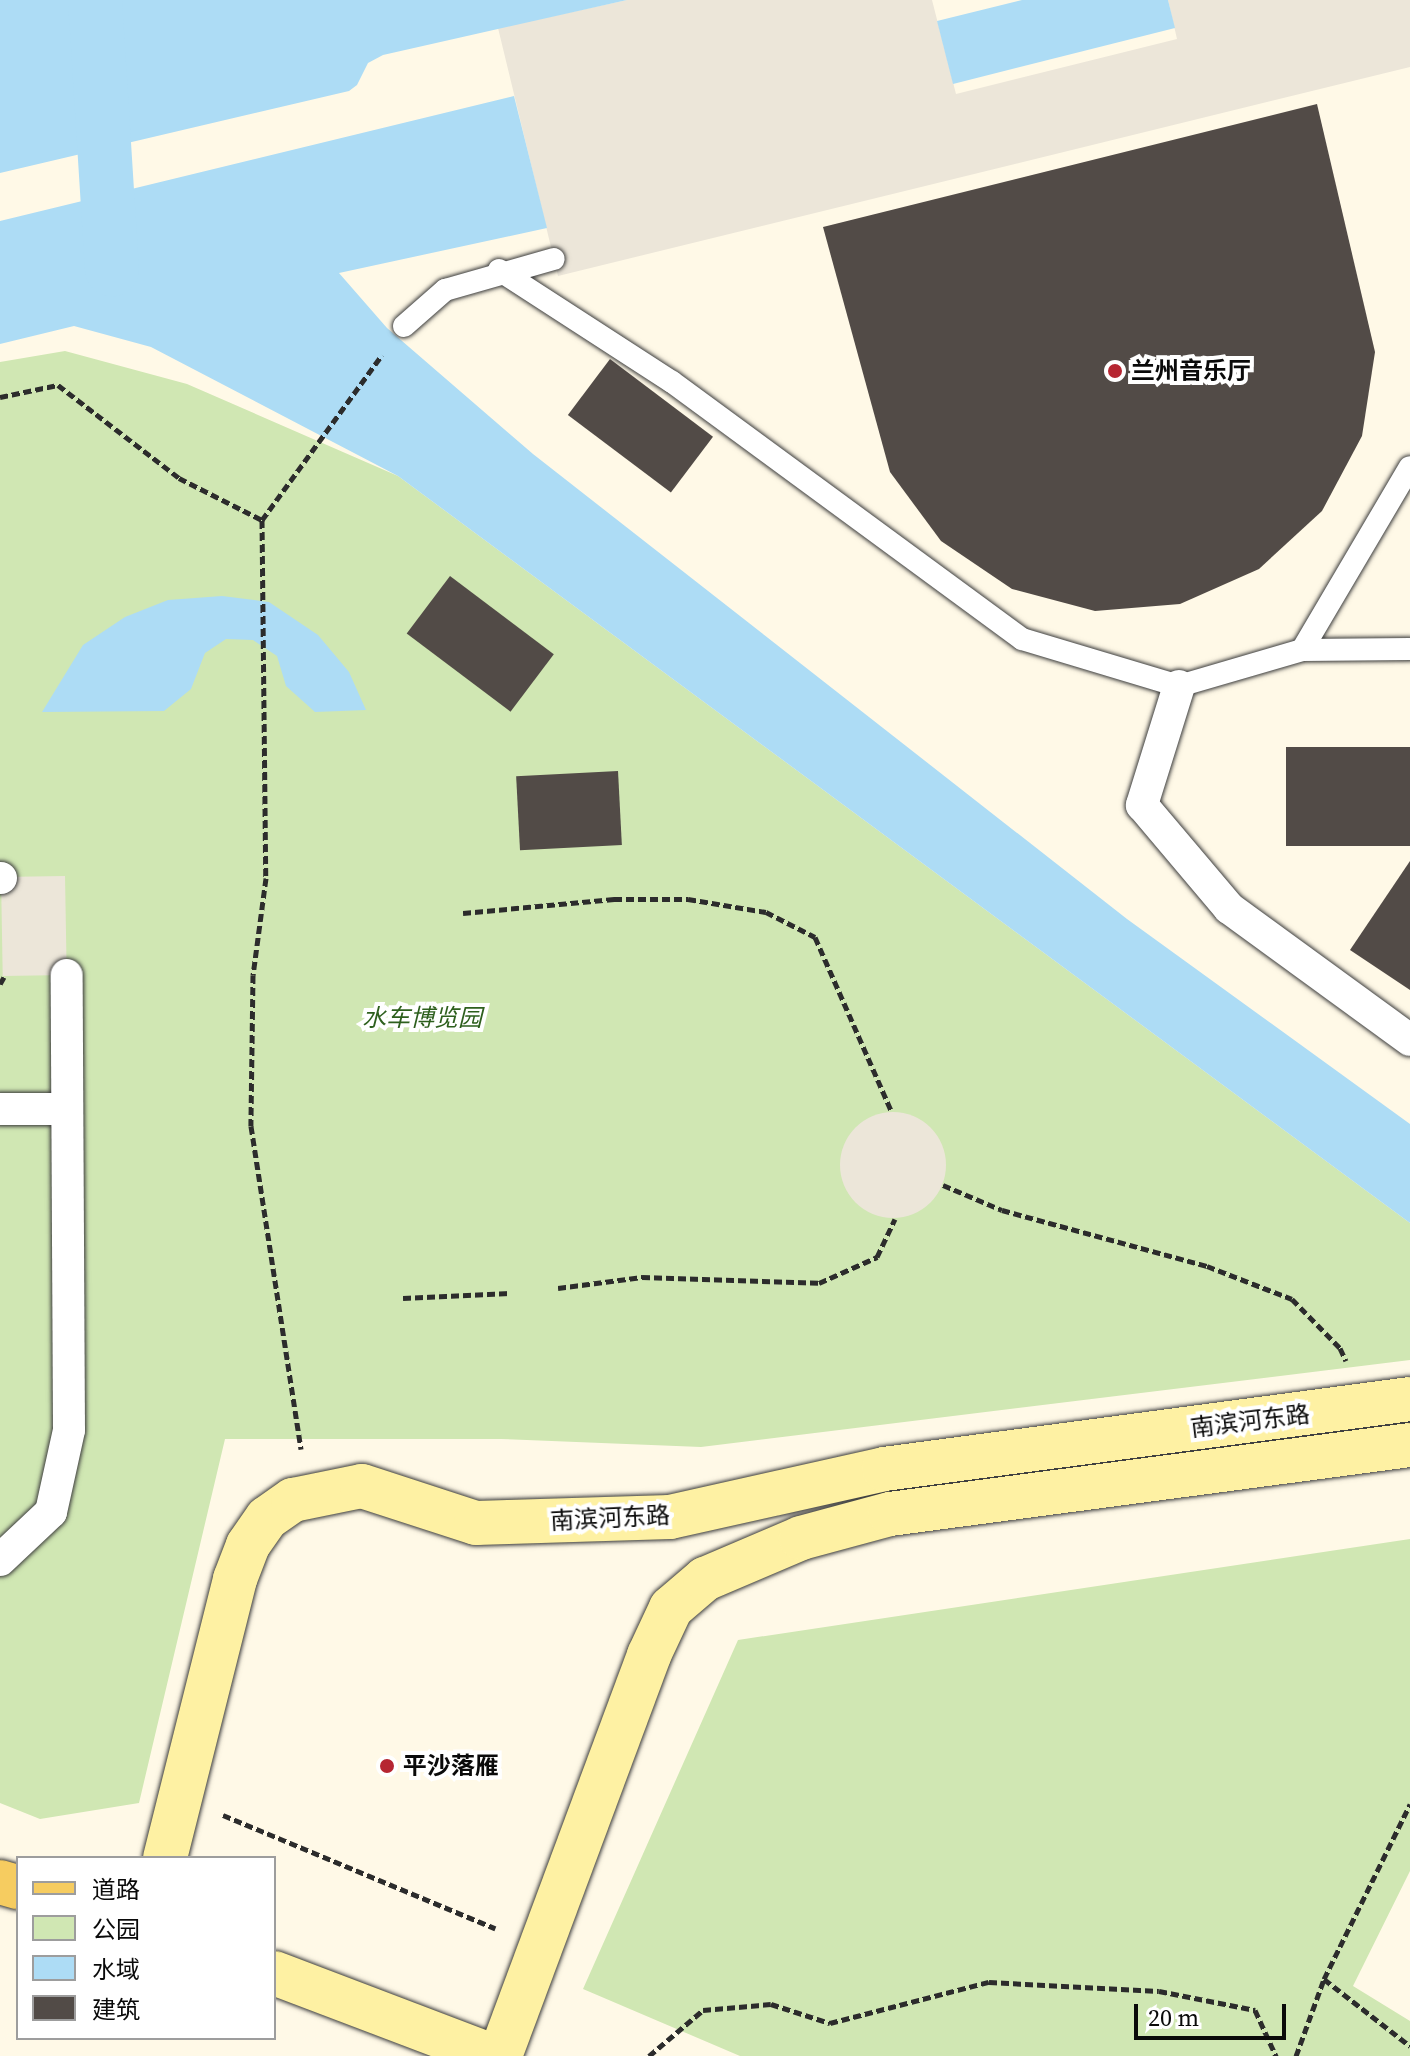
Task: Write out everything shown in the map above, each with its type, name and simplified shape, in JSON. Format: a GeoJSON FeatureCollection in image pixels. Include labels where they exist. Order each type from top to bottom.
{"type":"FeatureCollection","features":[{"type":"Feature","properties":{"kind":"main road","name":"南滨河东路"},"geometry":{"type":"LineString","coordinates":[[166,1856],[248,1545],[267,1518],[293,1500],[362,1486],[476,1523],[670,1517],[884,1469],[1410,1399]]}},
{"type":"Feature","properties":{"kind":"main road","name":"南滨河东路"},"geometry":{"type":"LineString","coordinates":[[500,2056],[649,1655],[671,1608],[705,1579],[801,1538],[890,1514],[1410,1445]]}},
{"type":"Feature","properties":{"kind":"main road"},"geometry":{"type":"LineString","coordinates":[[276,1974],[492,2056]]}},
{"type":"Feature","properties":{"kind":"street"},"geometry":{"type":"LineString","coordinates":[[1179,686],[1142,805],[1229,908],[1410,1040]]}},
{"type":"Feature","properties":{"kind":"street"},"geometry":{"type":"LineString","coordinates":[[0,1560],[51,1512],[69,1430],[67,975]]}},
{"type":"Feature","properties":{"kind":"street"},"geometry":{"type":"LineString","coordinates":[[0,1109],[67,1109]]}},
{"type":"Feature","properties":{"kind":"lane"},"geometry":{"type":"LineString","coordinates":[[404,326],[445,290],[499,270],[554,259]]}},
{"type":"Feature","properties":{"kind":"lane"},"geometry":{"type":"LineString","coordinates":[[499,270],[672,382],[1022,639],[1179,686],[1302,650],[1410,649]]}},
{"type":"Feature","properties":{"kind":"lane"},"geometry":{"type":"LineString","coordinates":[[1302,650],[1410,467]]}},
{"type":"Feature","properties":{"kind":"path"},"geometry":{"type":"LineString","coordinates":[[308,1495],[251,1126],[253,975],[266,878],[262,520],[404,326]]}},
{"type":"Feature","properties":{"kind":"path"},"geometry":{"type":"LineString","coordinates":[[0,397],[58,385],[179,478],[262,520]]}},
{"type":"Feature","properties":{"kind":"path"},"geometry":{"type":"LineString","coordinates":[[463,913],[614,899],[688,899],[766,912],[815,937],[892,1112]]}},
{"type":"Feature","properties":{"kind":"path"},"geometry":{"type":"LineString","coordinates":[[0,984],[4,977]]}},
{"type":"Feature","properties":{"kind":"path"},"geometry":{"type":"LineString","coordinates":[[943,1185],[1002,1210],[1207,1266],[1292,1299],[1340,1348],[1368,1405]]}},
{"type":"Feature","properties":{"kind":"path"},"geometry":{"type":"LineString","coordinates":[[558,1288],[642,1277],[819,1283],[877,1257],[895,1219]]}},
{"type":"Feature","properties":{"kind":"path"},"geometry":{"type":"LineString","coordinates":[[403,1298],[511,1293]]}},
{"type":"Feature","properties":{"kind":"path"},"geometry":{"type":"LineString","coordinates":[[1296,2056],[1324,1979],[1410,1804]]}},
{"type":"Feature","properties":{"kind":"path"},"geometry":{"type":"LineString","coordinates":[[180,1805],[222,1814],[474,1918],[539,1950]]}},
{"type":"Feature","properties":{"kind":"path"},"geometry":{"type":"LineString","coordinates":[[1324,1979],[1410,2046]]}},
{"type":"Feature","properties":{"kind":"path"},"geometry":{"type":"LineString","coordinates":[[649,2056],[703,2010],[771,2004],[830,2023],[989,1982],[1159,1991],[1255,2010],[1276,2056]]}},
{"type":"Feature","properties":{"kind":"green space","name":"水车博览园"},"geometry":{"type":"Polygon","coordinates":[[[65,351],[187,384],[398,476],[1410,1223],[1410,1360],[701,1447],[501,1439],[225,1439],[139,1803],[40,1819],[0,1803],[0,362],[65,351]]]}},
{"type":"Feature","properties":{"kind":"green space"},"geometry":{"type":"Polygon","coordinates":[[[1410,1539],[1410,1871],[1353,1986],[1410,2021],[1410,2056],[740,2056],[583,1989],[738,1640],[1410,1539]]]}},
{"type":"Feature","properties":{"kind":"shaded area"},"geometry":{"type":"Polygon","coordinates":[[[627,0],[932,0],[956,94],[1177,39],[1168,0],[1410,0],[1410,67],[558,276],[498,28],[627,0]]]}},
{"type":"Feature","properties":{"kind":"shaded area"},"geometry":{"type":"Polygon","coordinates":[[[65,876],[67,975],[3,976],[1,877],[65,876]]]}},
{"type":"Feature","properties":{"kind":"shaded area"},"geometry":{"type":"Polygon","coordinates":[[[893,1112],[913,1116],[930,1128],[942,1145],[946,1165],[942,1185],[930,1202],[913,1214],[893,1218],[873,1214],[856,1202],[844,1185],[840,1165],[844,1145],[856,1128],[873,1116],[893,1112]]]}},
{"type":"Feature","properties":{"kind":"water"},"geometry":{"type":"Polygon","coordinates":[[[0,0],[627,0],[383,55],[368,63],[357,85],[349,91],[0,173],[0,0]]]}},
{"type":"Feature","properties":{"kind":"water"},"geometry":{"type":"Polygon","coordinates":[[[1022,0],[1168,0],[1175,28],[953,84],[937,21],[1022,0]]]}},
{"type":"Feature","properties":{"kind":"water"},"geometry":{"type":"Polygon","coordinates":[[[514,96],[547,228],[339,273],[387,328],[533,454],[1127,919],[1410,1124],[1410,1223],[398,476],[151,347],[74,326],[0,344],[0,221],[514,96]]]}},
{"type":"Feature","properties":{"kind":"water"},"geometry":{"type":"Polygon","coordinates":[[[222,596],[269,602],[318,635],[349,672],[366,710],[315,712],[286,686],[277,656],[253,640],[226,639],[205,653],[191,689],[164,711],[42,712],[83,645],[125,617],[168,600],[222,596]]]}},
{"type":"Feature","properties":{"kind":"building","name":"兰州音乐厅"},"geometry":{"type":"Polygon","coordinates":[[[1317,104],[1375,352],[1362,436],[1322,511],[1259,569],[1180,604],[1095,611],[1012,589],[941,541],[890,472],[823,227],[1317,104]]]}},
{"type":"Feature","properties":{"kind":"building"},"geometry":{"type":"Polygon","coordinates":[[[610,359],[713,437],[671,493],[568,415],[610,359]]]}},
{"type":"Feature","properties":{"kind":"building"},"geometry":{"type":"Polygon","coordinates":[[[450,576],[554,654],[510,712],[407,634],[450,576]]]}},
{"type":"Feature","properties":{"kind":"building"},"geometry":{"type":"Polygon","coordinates":[[[1286,747],[1410,747],[1410,846],[1286,846],[1286,747]]]}},
{"type":"Feature","properties":{"kind":"building"},"geometry":{"type":"Polygon","coordinates":[[[618,771],[622,845],[520,850],[516,776],[618,771]]]}},
{"type":"Feature","properties":{"kind":"building"},"geometry":{"type":"Polygon","coordinates":[[[1410,861],[1410,990],[1350,950],[1410,861]]]}},
{"type":"Feature","properties":{"kind":"waterway"},"geometry":{"type":"LineString","coordinates":[[95,0],[112,269]]}},
{"type":"Feature","properties":{"kind":"place","name":"兰州音乐厅"},"geometry":{"type":"Point","coordinates":[1115,371]}},
{"type":"Feature","properties":{"kind":"place","name":"平沙落雁"},"geometry":{"type":"Point","coordinates":[387,1766]}}]}
